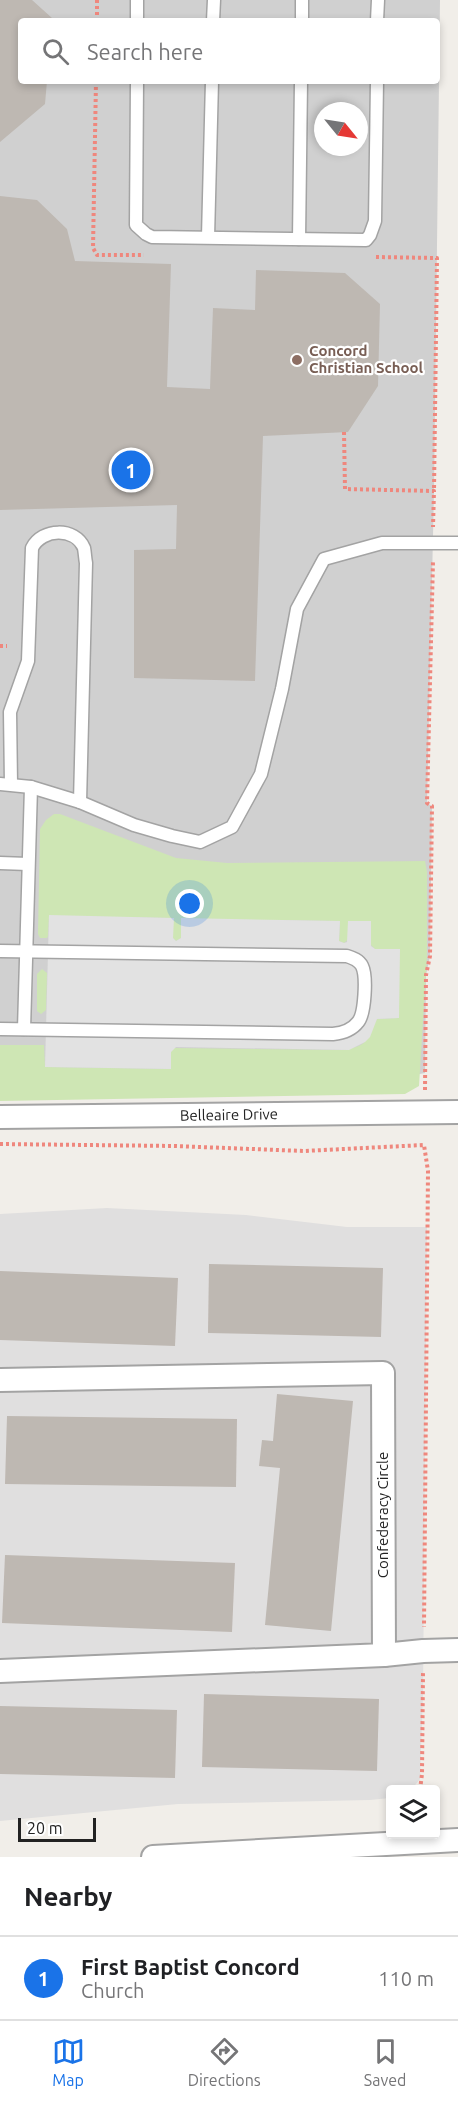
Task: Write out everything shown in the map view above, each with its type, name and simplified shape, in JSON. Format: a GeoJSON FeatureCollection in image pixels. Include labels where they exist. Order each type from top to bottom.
{"type":"FeatureCollection","features":[{"type":"Feature","properties":{"kind":"street","name":"Belleaire Drive"},"geometry":{"type":"LineString","coordinates":[[0,1117],[458,1112]]}},
{"type":"Feature","properties":{"kind":"street","name":"Confederacy Circle"},"geometry":{"type":"LineString","coordinates":[[0,1380],[383,1373],[384,1655]]}},
{"type":"Feature","properties":{"kind":"street"},"geometry":{"type":"LineString","coordinates":[[0,1671],[458,1650]]}},
{"type":"Feature","properties":{"kind":"street"},"geometry":{"type":"LineString","coordinates":[[153,1857],[458,1840]]}},
{"type":"Feature","properties":{"kind":"lane"},"geometry":{"type":"LineString","coordinates":[[137,0],[137,18]]}},
{"type":"Feature","properties":{"kind":"lane"},"geometry":{"type":"LineString","coordinates":[[213,18],[214,0]]}},
{"type":"Feature","properties":{"kind":"lane"},"geometry":{"type":"LineString","coordinates":[[302,0],[302,18]]}},
{"type":"Feature","properties":{"kind":"lane"},"geometry":{"type":"LineString","coordinates":[[377,18],[378,0]]}},
{"type":"Feature","properties":{"kind":"lane"},"geometry":{"type":"LineString","coordinates":[[137,84],[136,225],[146,234],[152,237],[366,240],[375,221],[377,84]]}},
{"type":"Feature","properties":{"kind":"lane"},"geometry":{"type":"LineString","coordinates":[[208,237],[212,84]]}},
{"type":"Feature","properties":{"kind":"lane"},"geometry":{"type":"LineString","coordinates":[[299,239],[301,84]]}},
{"type":"Feature","properties":{"kind":"lane"},"geometry":{"type":"LineString","coordinates":[[80,802],[85,550],[73,536],[52,533],[43,535],[36,540],[32,548],[28,661],[10,712],[5,784],[31,787],[80,802],[134,825],[200,842],[232,827],[261,774],[282,689],[297,609],[324,559],[382,543],[458,543]]}},
{"type":"Feature","properties":{"kind":"lane"},"geometry":{"type":"LineString","coordinates":[[24,1029],[31,787]]}},
{"type":"Feature","properties":{"kind":"lane"},"geometry":{"type":"LineString","coordinates":[[0,863],[28,864]]}},
{"type":"Feature","properties":{"kind":"lane"},"geometry":{"type":"LineString","coordinates":[[0,951],[347,956],[356,959],[362,965],[364,973],[363,1013],[351,1029],[333,1034],[0,1029]]}},
{"type":"Feature","properties":{"kind":"path"},"geometry":{"type":"LineString","coordinates":[[97,0],[97,18]]}},
{"type":"Feature","properties":{"kind":"path"},"geometry":{"type":"LineString","coordinates":[[96,84],[93,248],[97,255],[155,255]]}},
{"type":"Feature","properties":{"kind":"path"},"geometry":{"type":"LineString","coordinates":[[366,257],[436,258],[434,491],[427,803],[432,806],[430,956],[426,975],[424,1112],[424,1145],[428,1171],[421,1785]]}},
{"type":"Feature","properties":{"kind":"path"},"geometry":{"type":"LineString","coordinates":[[344,432],[345,489],[434,491]]}},
{"type":"Feature","properties":{"kind":"path"},"geometry":{"type":"LineString","coordinates":[[0,646],[8,646]]}},
{"type":"Feature","properties":{"kind":"path"},"geometry":{"type":"LineString","coordinates":[[0,1144],[174,1146],[304,1151],[424,1145]]}},
{"type":"Feature","properties":{"kind":"shaded area"},"geometry":{"type":"Polygon","coordinates":[[[0,0],[440,0],[440,18],[18,18],[18,84],[439,84],[434,491],[427,803],[432,806],[430,956],[426,975],[425,1073],[394,1079],[0,1091],[0,0]]]}},
{"type":"Feature","properties":{"kind":"shaded area"},"geometry":{"type":"Polygon","coordinates":[[[49,915],[174,918],[173,938],[176,941],[181,938],[181,918],[340,921],[339,941],[344,943],[347,942],[348,921],[371,921],[371,946],[375,949],[400,949],[399,1018],[377,1019],[370,1037],[349,1050],[176,1047],[171,1052],[171,1069],[45,1067],[49,915]]]}},
{"type":"Feature","properties":{"kind":"shaded area"},"geometry":{"type":"Polygon","coordinates":[[[107,1208],[246,1215],[347,1227],[427,1227],[423,1694],[420,1779],[415,1785],[386,1785],[386,1798],[370,1800],[178,1804],[0,1821],[0,1214],[107,1208]]]}},
{"type":"Feature","properties":{"kind":"green space"},"geometry":{"type":"Polygon","coordinates":[[[54,814],[60,814],[176,858],[227,863],[425,861],[427,956],[419,1086],[405,1094],[0,1101],[0,1045],[44,1045],[45,1067],[171,1069],[173,1048],[342,1050],[363,1044],[377,1019],[399,1018],[375,949],[370,944],[370,921],[344,943],[339,941],[340,921],[181,919],[181,938],[176,941],[173,938],[173,918],[49,916],[48,936],[40,938],[38,934],[40,829],[54,814]]]}},
{"type":"Feature","properties":{"kind":"green space"},"geometry":{"type":"Polygon","coordinates":[[[42,969],[47,973],[46,1010],[41,1014],[37,1011],[37,974],[42,969]]]}},
{"type":"Feature","properties":{"kind":"building"},"geometry":{"type":"Polygon","coordinates":[[[0,0],[32,0],[52,18],[18,18],[18,84],[47,84],[45,104],[0,142],[0,0]]]}},
{"type":"Feature","properties":{"kind":"building"},"geometry":{"type":"Polygon","coordinates":[[[0,196],[37,200],[67,229],[75,261],[171,264],[167,387],[210,389],[213,308],[255,310],[256,270],[345,273],[380,304],[378,386],[348,432],[263,436],[255,681],[134,678],[134,550],[176,549],[177,505],[0,510],[0,196]]]}},
{"type":"Feature","properties":{"kind":"building"},"geometry":{"type":"Polygon","coordinates":[[[209,1264],[383,1268],[381,1337],[208,1333],[209,1264]]]}},
{"type":"Feature","properties":{"kind":"building"},"geometry":{"type":"Polygon","coordinates":[[[0,1271],[178,1278],[175,1346],[0,1340],[0,1271]]]}},
{"type":"Feature","properties":{"kind":"building"},"geometry":{"type":"Polygon","coordinates":[[[277,1394],[353,1401],[331,1631],[265,1625],[280,1468],[259,1466],[262,1440],[273,1441],[277,1394]]]}},
{"type":"Feature","properties":{"kind":"building"},"geometry":{"type":"Polygon","coordinates":[[[7,1416],[237,1419],[236,1487],[5,1484],[7,1416]]]}},
{"type":"Feature","properties":{"kind":"building"},"geometry":{"type":"Polygon","coordinates":[[[5,1555],[235,1563],[232,1632],[2,1623],[5,1555]]]}},
{"type":"Feature","properties":{"kind":"building"},"geometry":{"type":"Polygon","coordinates":[[[204,1694],[379,1699],[377,1771],[202,1767],[204,1694]]]}},
{"type":"Feature","properties":{"kind":"building"},"geometry":{"type":"Polygon","coordinates":[[[0,1706],[177,1710],[175,1778],[0,1774],[0,1706]]]}},
{"type":"Feature","properties":{"kind":"place","name":"Concord Christian School"},"geometry":{"type":"Point","coordinates":[297,360]}},
{"type":"Feature","properties":{"kind":"place","name":"First Baptist Concord"},"geometry":{"type":"Point","coordinates":[131,470]}}]}
